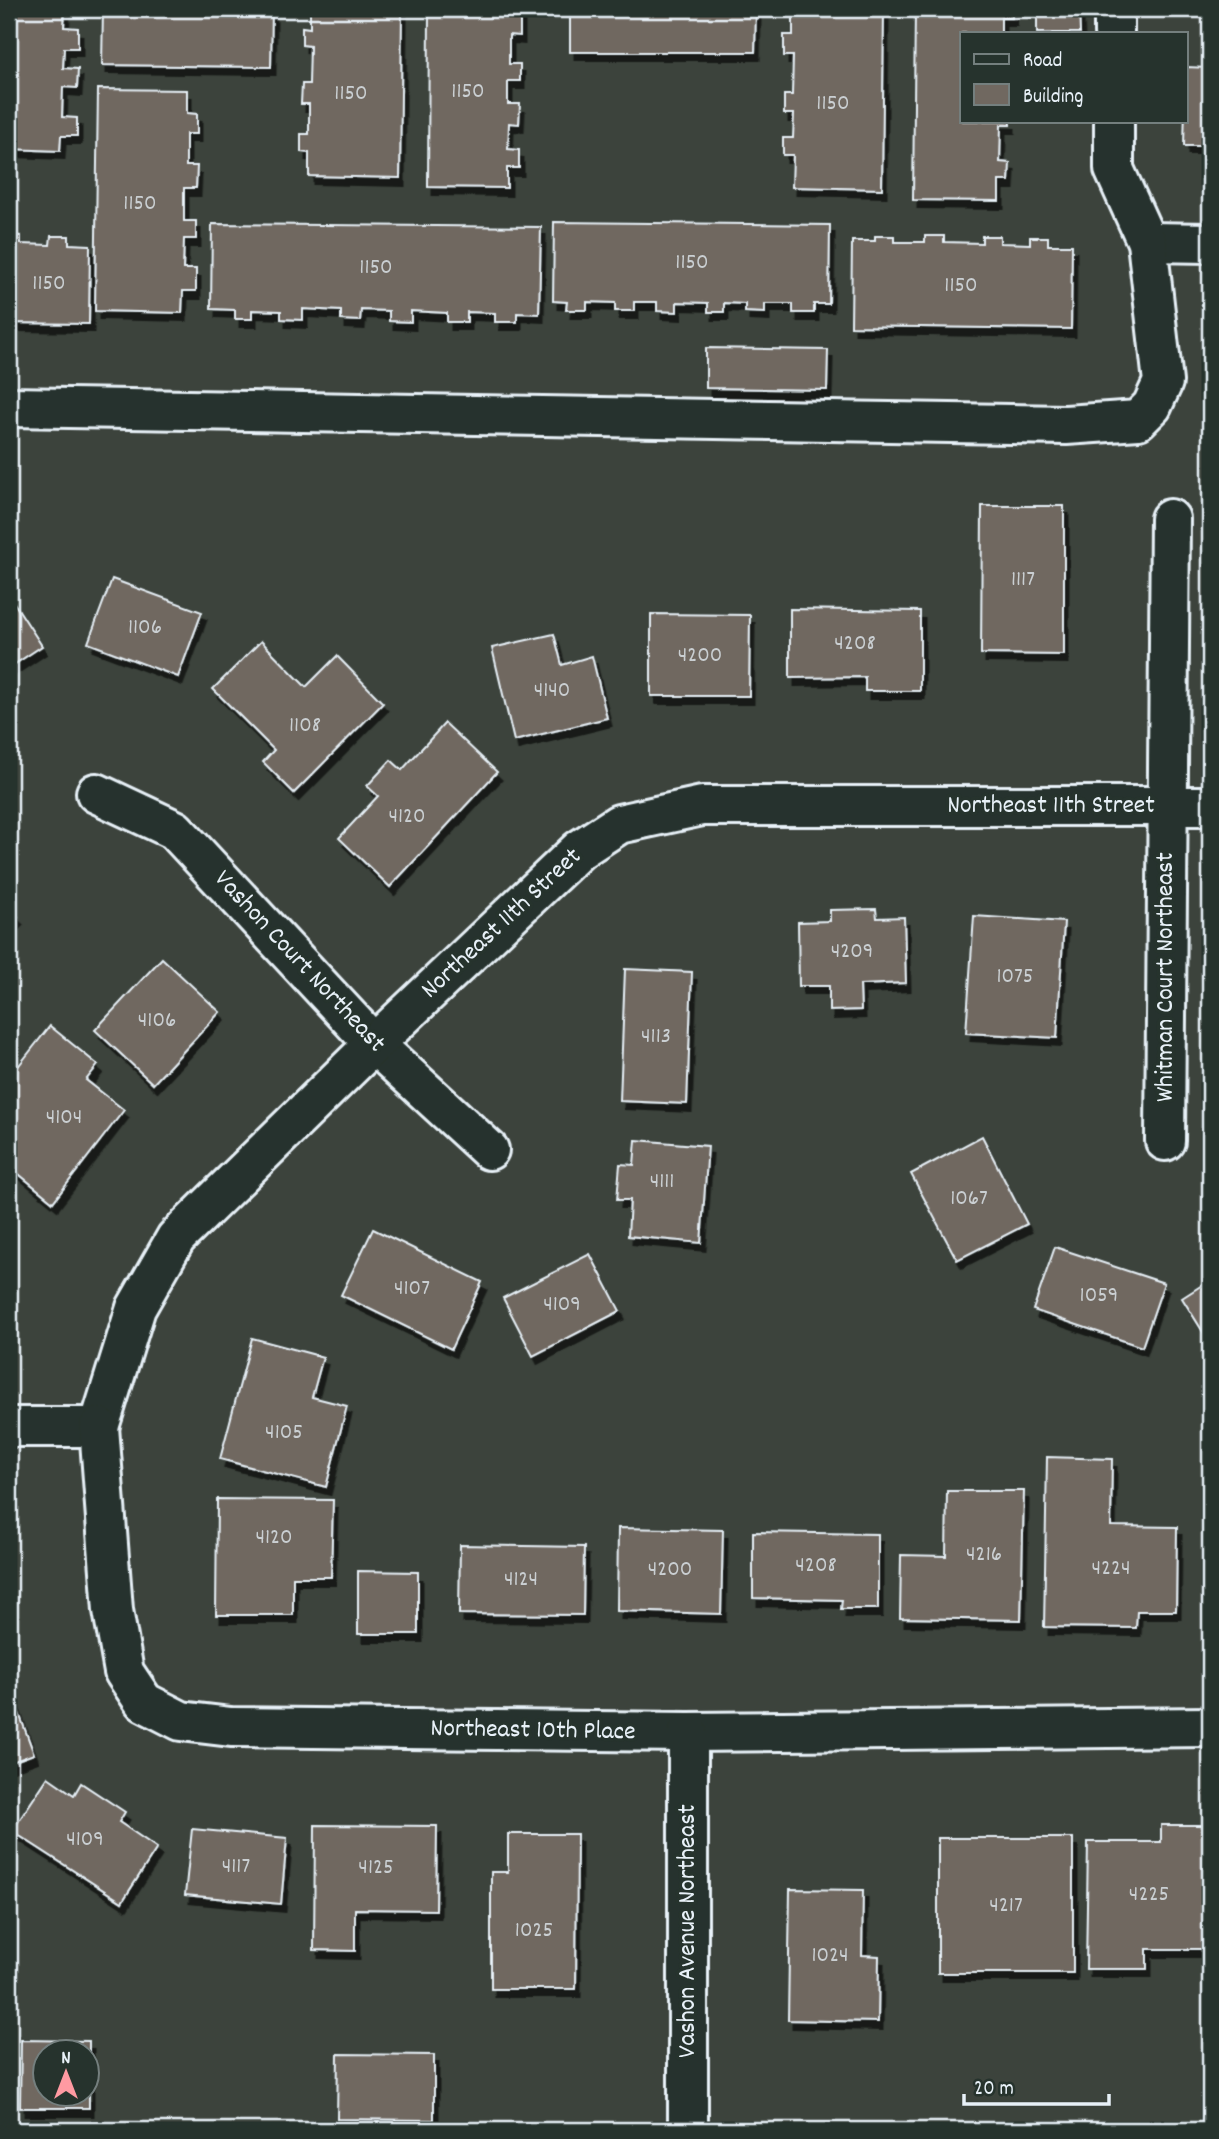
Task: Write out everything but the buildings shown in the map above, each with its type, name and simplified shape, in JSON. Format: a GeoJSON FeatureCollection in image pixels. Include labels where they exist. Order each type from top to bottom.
{"type":"FeatureCollection","features":[{"type":"Feature","properties":{"kind":"street"},"geometry":{"type":"LineString","coordinates":[[1114,9],[1114,32]]}},
{"type":"Feature","properties":{"kind":"street"},"geometry":{"type":"LineString","coordinates":[[9,407],[1066,425],[1138,420],[1152,406],[1163,382],[1147,242],[1114,169],[1114,122]]}},
{"type":"Feature","properties":{"kind":"street"},"geometry":{"type":"LineString","coordinates":[[1147,242],[1210,243]]}},
{"type":"Feature","properties":{"kind":"street","name":"Whitman Court Northeast"},"geometry":{"type":"LineString","coordinates":[[1165,1141],[1170,519]]}},
{"type":"Feature","properties":{"kind":"street","name":"Vashon Court Northeast"},"geometry":{"type":"LineString","coordinates":[[96,793],[175,830],[374,1044],[489,1150]]}},
{"type":"Feature","properties":{"kind":"street","name":"Northeast 11th Street"},"geometry":{"type":"LineString","coordinates":[[99,1427],[136,1308],[176,1238],[374,1044],[579,850],[619,824],[702,806],[1210,806]]}},
{"type":"Feature","properties":{"kind":"street"},"geometry":{"type":"LineString","coordinates":[[9,1427],[99,1427]]}},
{"type":"Feature","properties":{"kind":"street","name":"Northeast 10th Place"},"geometry":{"type":"LineString","coordinates":[[99,1427],[113,1610],[124,1672],[144,1702],[181,1721],[231,1727],[688,1732],[1210,1727]]}},
{"type":"Feature","properties":{"kind":"street","name":"Vashon Avenue Northeast"},"geometry":{"type":"LineString","coordinates":[[688,1732],[688,2130]]}}]}
